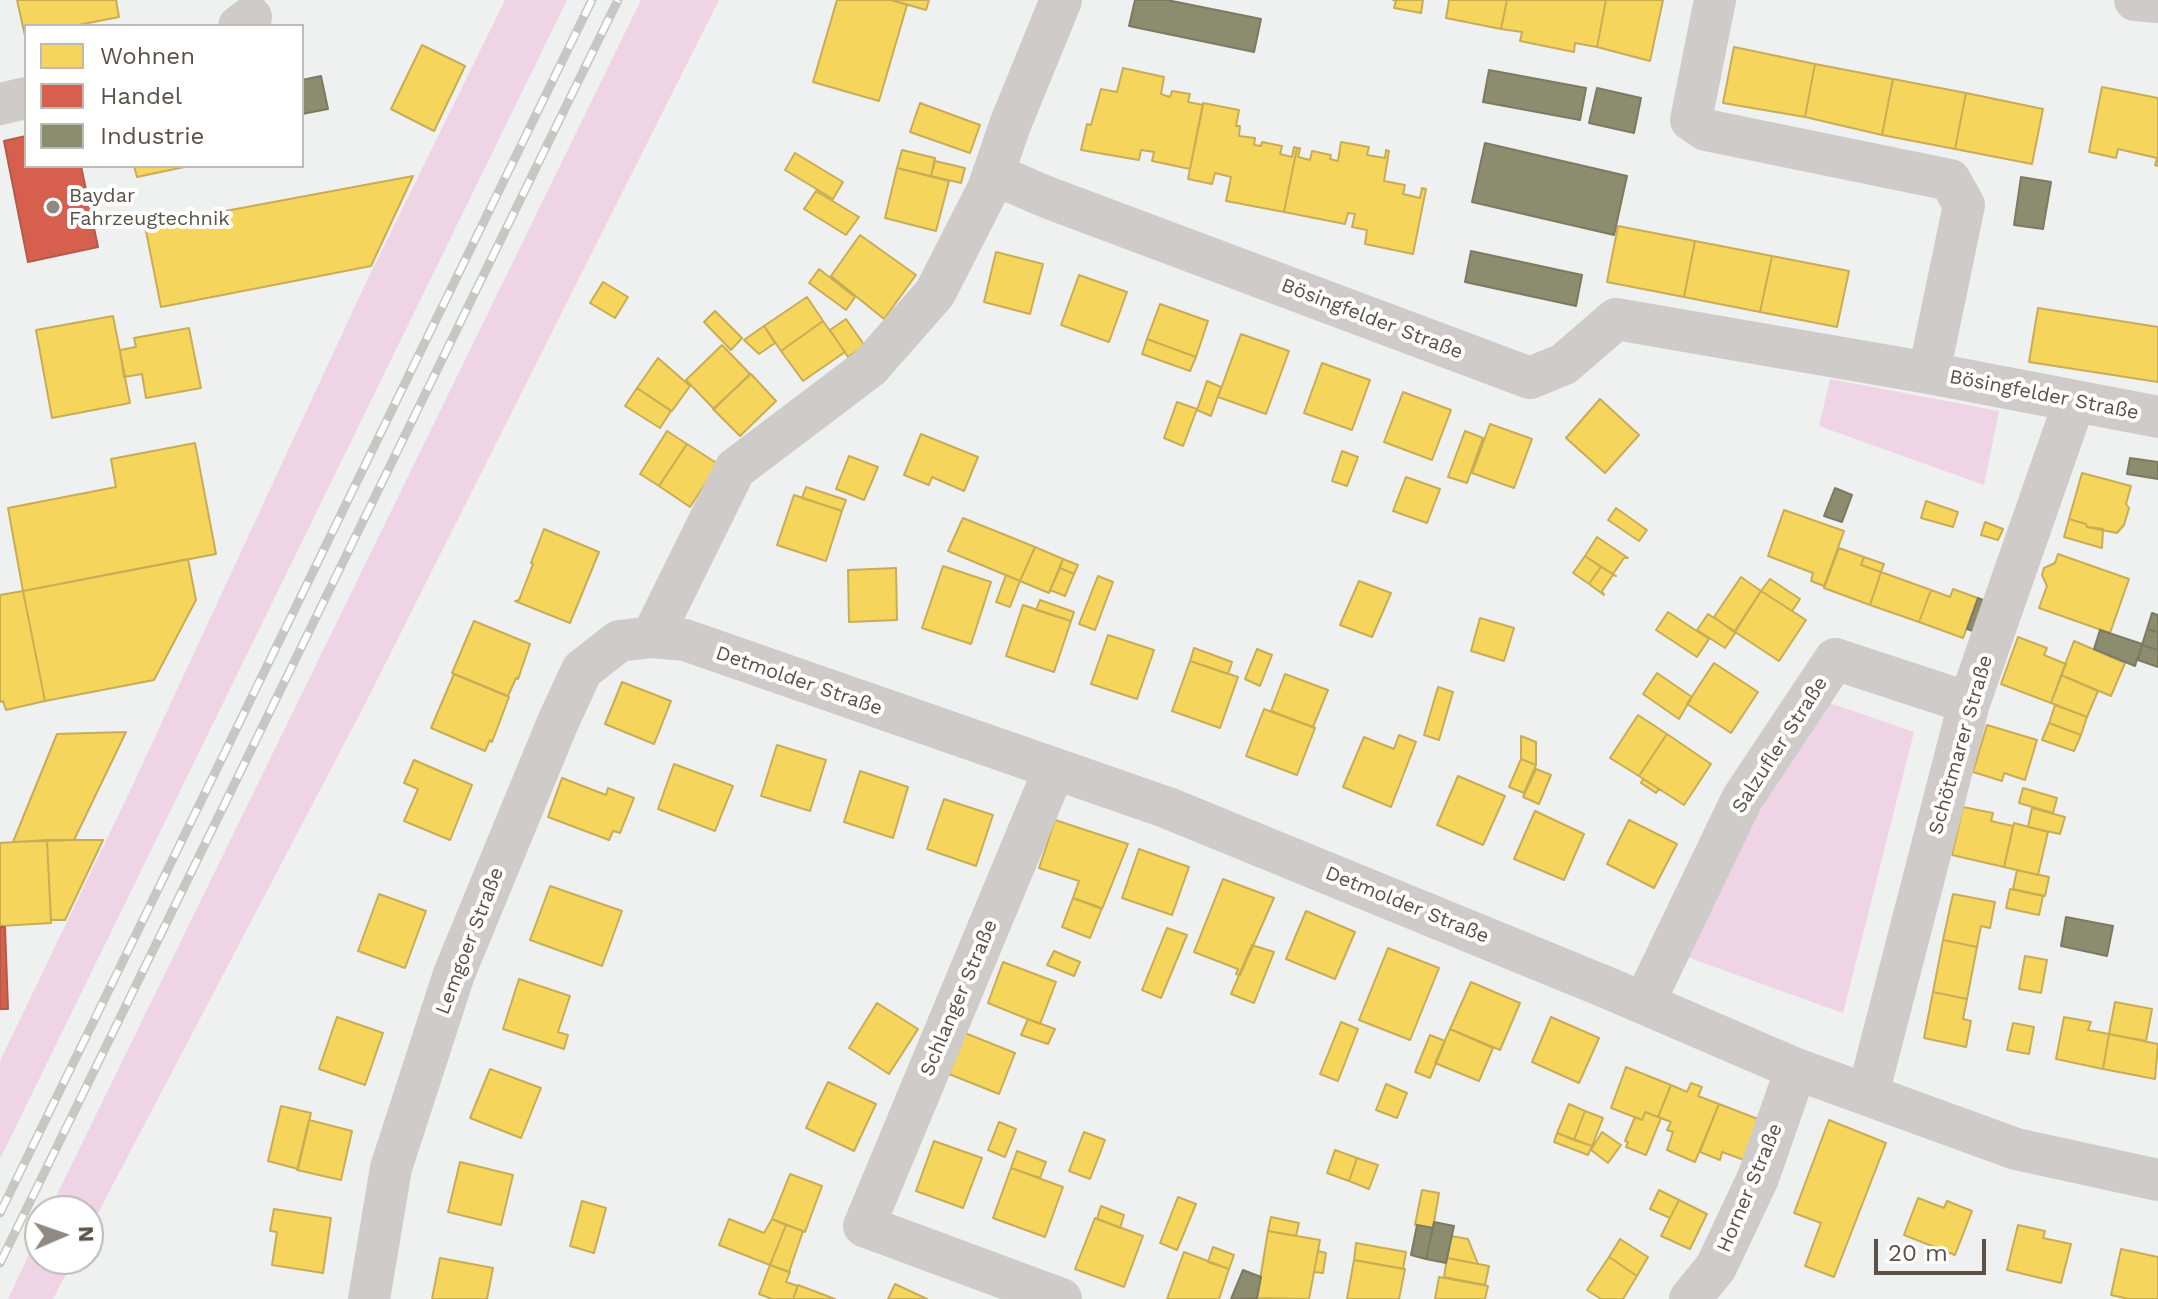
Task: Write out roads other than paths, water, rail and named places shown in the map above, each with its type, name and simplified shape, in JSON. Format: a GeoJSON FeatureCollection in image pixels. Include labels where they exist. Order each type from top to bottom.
{"type":"FeatureCollection","features":[{"type":"Feature","properties":{"kind":"street"},"geometry":{"type":"LineString","coordinates":[[652,637],[735,469],[870,367],[935,293],[993,174],[1061,0]]}},
{"type":"Feature","properties":{"kind":"street","name":"Bösingfelder Straße"},"geometry":{"type":"LineString","coordinates":[[1715,0],[1691,120],[1706,130],[1950,180],[1964,205],[1929,373]]}},
{"type":"Feature","properties":{"kind":"street"},"geometry":{"type":"LineString","coordinates":[[2135,0],[2158,2]]}},
{"type":"Feature","properties":{"kind":"street"},"geometry":{"type":"LineString","coordinates":[[0,104],[24,98]]}},
{"type":"Feature","properties":{"kind":"street","name":"Bösingfelder Straße"},"geometry":{"type":"LineString","coordinates":[[993,174],[1049,198],[1530,378],[1547,374],[1564,364],[1616,319],[1929,373],[2158,417]]}},
{"type":"Feature","properties":{"kind":"street","name":"Schötmarer Straße"},"geometry":{"type":"LineString","coordinates":[[1868,1094],[1969,703],[2074,403]]}},
{"type":"Feature","properties":{"kind":"street","name":"Detmolder Straße"},"geometry":{"type":"LineString","coordinates":[[652,637],[685,640],[1168,808],[1644,1003],[1796,1069],[2016,1149],[2158,1180]]}},
{"type":"Feature","properties":{"kind":"street","name":"Lemgoer Straße"},"geometry":{"type":"LineString","coordinates":[[369,1299],[391,1168],[449,989],[558,722],[582,670],[619,641],[652,637]]}},
{"type":"Feature","properties":{"kind":"street","name":"Salzufler Straße"},"geometry":{"type":"LineString","coordinates":[[1644,1003],[1742,799],[1835,659],[1969,703]]}},
{"type":"Feature","properties":{"kind":"street","name":"Schlanger Straße"},"geometry":{"type":"LineString","coordinates":[[1054,770],[864,1226],[1061,1299]]}},
{"type":"Feature","properties":{"kind":"street","name":"Horner Straße"},"geometry":{"type":"LineString","coordinates":[[1690,1299],[1716,1267],[1758,1178],[1796,1069]]}},
{"type":"Feature","properties":{"kind":"railway"},"geometry":{"type":"LineString","coordinates":[[0,1213],[592,0]]}},
{"type":"Feature","properties":{"kind":"railway"},"geometry":{"type":"LineString","coordinates":[[0,1263],[618,0]]}},
{"type":"Feature","properties":{"kind":"place","name":"Baydar Fahrzeugtechnik"},"geometry":{"type":"Point","coordinates":[53,207]}}]}
